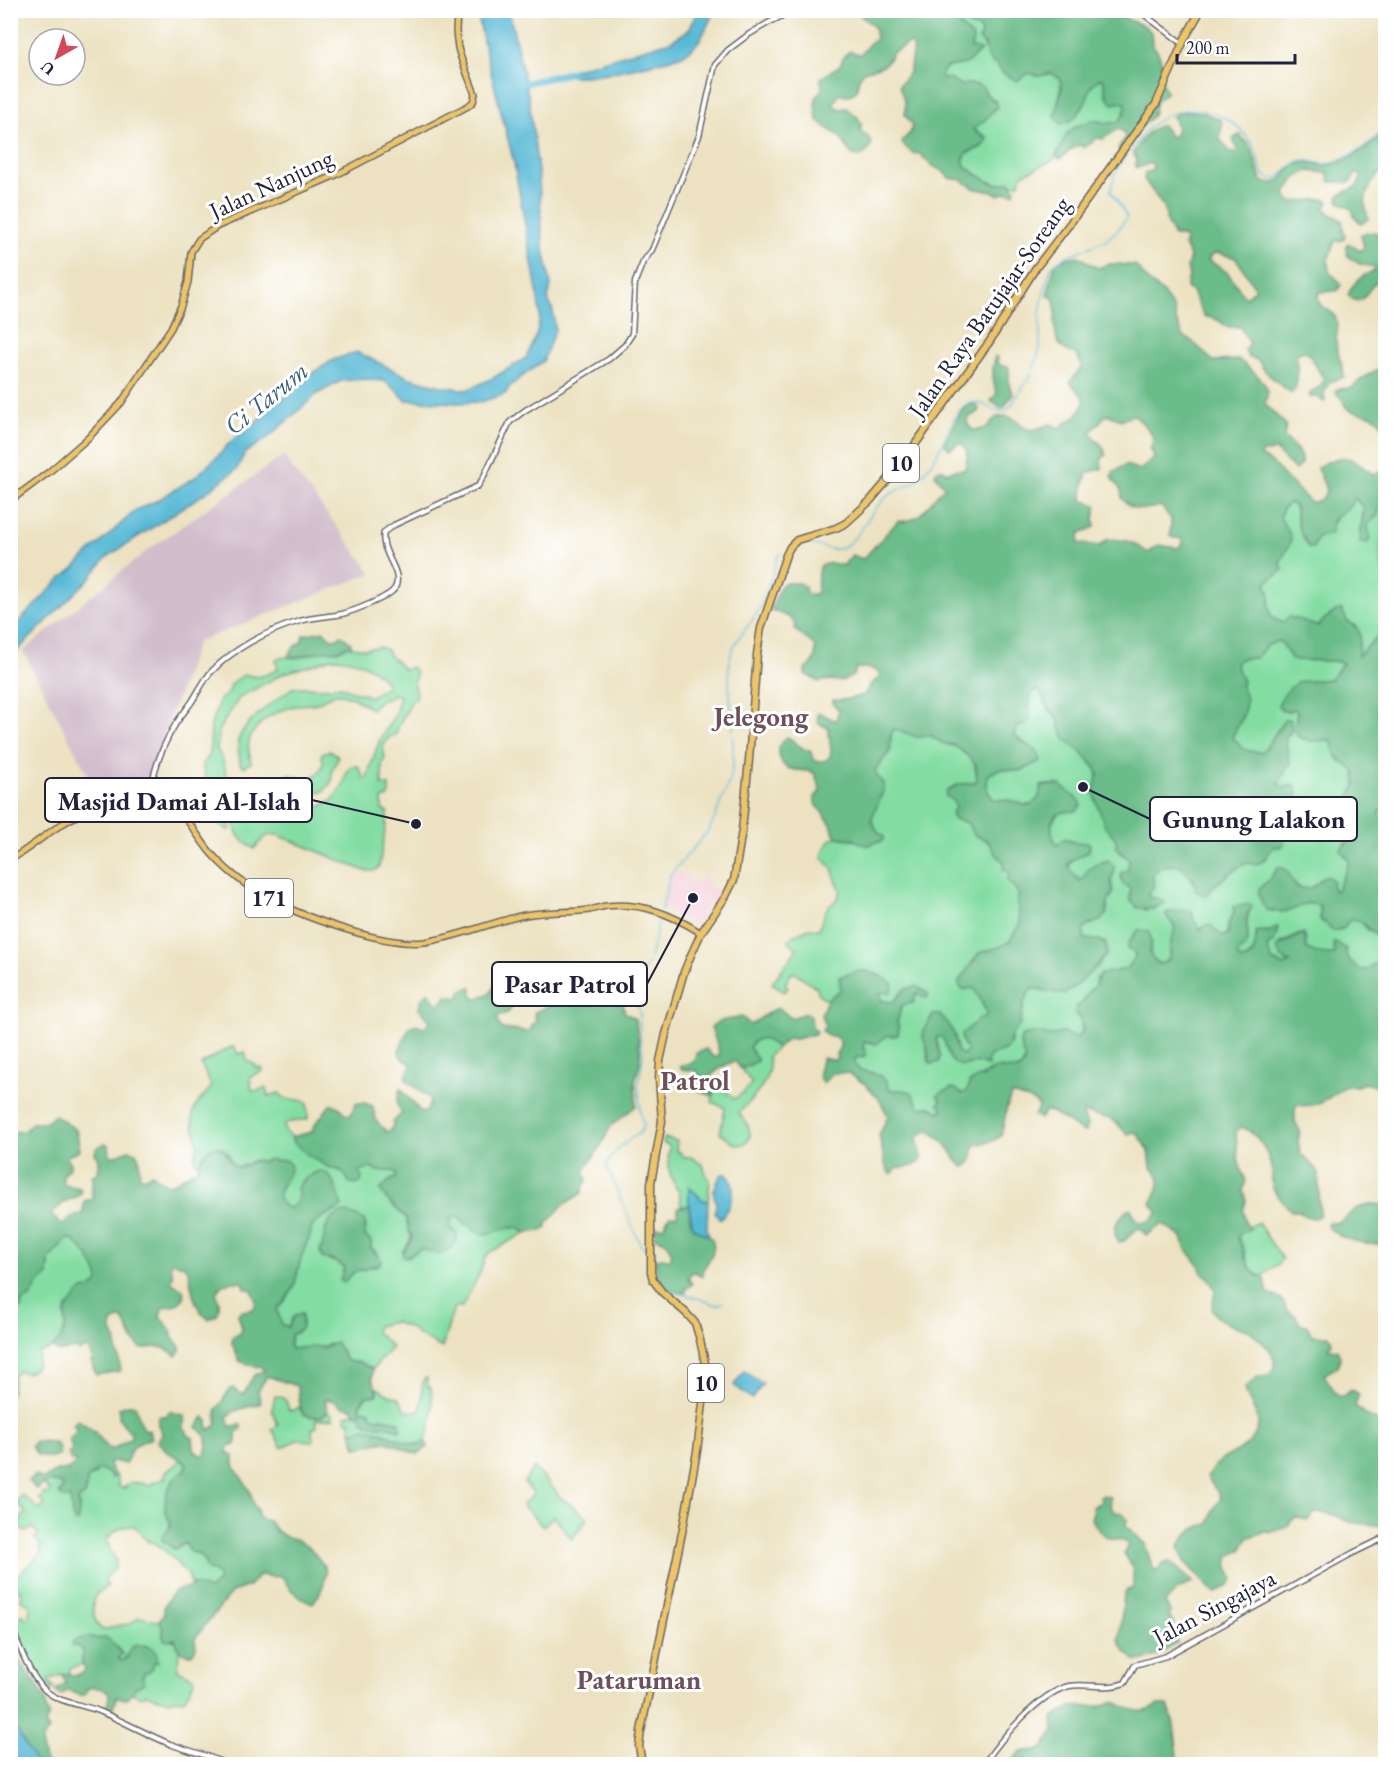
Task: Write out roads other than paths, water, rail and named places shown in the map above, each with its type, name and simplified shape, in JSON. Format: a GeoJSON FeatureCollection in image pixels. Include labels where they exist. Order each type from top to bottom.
{"type":"FeatureCollection","features":[{"type":"Feature","properties":{"kind":"highway","name":"Jalan Raya Batujajar-Soreang"},"geometry":{"type":"LineString","coordinates":[[642,1764],[639,1746],[641,1731],[682,1533],[697,1451],[706,1381],[704,1354],[695,1323],[658,1288],[650,1269],[651,1183],[662,1121],[660,1062],[684,972],[701,933],[726,896],[735,875],[749,760],[761,628],[788,551],[797,540],[846,523],[870,501],[898,468],[990,340],[1035,269],[1077,215],[1156,104],[1201,10]]}},
{"type":"Feature","properties":{"kind":"main road","name":"Jalan Nanjung"},"geometry":{"type":"LineString","coordinates":[[10,501],[88,438],[121,403],[171,328],[188,282],[191,252],[200,239],[218,226],[336,175],[470,105],[475,94],[460,58],[456,32],[457,10]]}},
{"type":"Feature","properties":{"kind":"main road","name":"171"},"geometry":{"type":"LineString","coordinates":[[149,798],[165,799],[175,805],[212,854],[253,889],[309,916],[364,935],[386,940],[425,942],[459,935],[522,916],[625,905],[661,912],[701,933]]}},
{"type":"Feature","properties":{"kind":"main road"},"geometry":{"type":"LineString","coordinates":[[10,860],[68,820],[85,812],[149,798]]}},
{"type":"Feature","properties":{"kind":"street"},"geometry":{"type":"LineString","coordinates":[[149,798],[164,747],[170,735],[213,670],[250,643],[279,629],[299,621],[349,612],[388,594],[394,589],[397,577],[384,547],[384,532],[394,525],[478,486],[510,423],[524,411],[609,359],[625,345],[632,334],[635,282],[652,250],[699,136],[714,67],[748,35],[795,10]]}},
{"type":"Feature","properties":{"kind":"street"},"geometry":{"type":"LineString","coordinates":[[1138,10],[1183,44]]}},
{"type":"Feature","properties":{"kind":"street"},"geometry":{"type":"LineString","coordinates":[[1378,10],[1386,21]]}},
{"type":"Feature","properties":{"kind":"street","name":"Jalan Singajaya"},"geometry":{"type":"LineString","coordinates":[[984,1764],[1027,1713],[1047,1696],[1069,1686],[1114,1686],[1125,1683],[1135,1665],[1166,1656],[1386,1537]]}},
{"type":"Feature","properties":{"kind":"street"},"geometry":{"type":"LineString","coordinates":[[10,1584],[15,1593],[10,1605]]}},
{"type":"Feature","properties":{"kind":"street"},"geometry":{"type":"LineString","coordinates":[[10,1624],[33,1674],[51,1695],[98,1710],[171,1744],[210,1756],[226,1764]]}},
{"type":"Feature","properties":{"kind":"water"},"geometry":{"type":"Polygon","coordinates":[[[477,11],[509,11],[529,99],[539,179],[543,243],[551,286],[548,299],[553,311],[555,330],[543,361],[510,386],[505,394],[481,402],[406,400],[384,381],[366,379],[341,381],[317,394],[269,437],[245,453],[237,469],[204,494],[107,557],[90,578],[11,657],[11,630],[58,581],[136,510],[194,478],[230,442],[256,423],[267,410],[284,398],[302,380],[333,360],[357,352],[410,378],[467,390],[493,378],[526,358],[537,333],[540,316],[537,291],[514,163],[477,11]]]}},
{"type":"Feature","properties":{"kind":"water"},"geometry":{"type":"Polygon","coordinates":[[[697,11],[714,11],[700,39],[686,53],[614,72],[585,76],[567,74],[568,71],[671,41],[689,30],[697,11]]]}},
{"type":"Feature","properties":{"kind":"water"},"geometry":{"type":"Polygon","coordinates":[[[723,1174],[730,1179],[733,1191],[730,1203],[720,1219],[715,1213],[716,1202],[713,1192],[723,1174]]]}},
{"type":"Feature","properties":{"kind":"water"},"geometry":{"type":"Polygon","coordinates":[[[689,1187],[708,1202],[709,1236],[693,1228],[689,1206],[689,1187]]]}},
{"type":"Feature","properties":{"kind":"water"},"geometry":{"type":"Polygon","coordinates":[[[744,1371],[763,1384],[752,1399],[734,1385],[744,1371]]]}},
{"type":"Feature","properties":{"kind":"water"},"geometry":{"type":"Polygon","coordinates":[[[11,1723],[19,1734],[36,1764],[11,1764],[11,1723]]]}},
{"type":"Feature","properties":{"kind":"waterway"},"geometry":{"type":"LineString","coordinates":[[517,85],[573,72]]}},
{"type":"Feature","properties":{"kind":"waterway"},"geometry":{"type":"LineString","coordinates":[[1034,368],[1040,348],[1040,313],[1043,295],[1051,267],[1063,258],[1105,241],[1118,230],[1127,217],[1111,191],[1112,183],[1123,159],[1145,132],[1158,121],[1186,110],[1201,110],[1216,114],[1242,131],[1252,144],[1263,173],[1270,180],[1278,178],[1296,162],[1325,164],[1352,154],[1376,138],[1386,121]]}},
{"type":"Feature","properties":{"kind":"waterway"},"geometry":{"type":"LineString","coordinates":[[789,554],[805,544],[839,549],[850,543],[885,498],[911,484],[926,470],[938,452],[955,417],[965,406],[975,403],[1005,411],[1032,374]]}},
{"type":"Feature","properties":{"kind":"waterway"},"geometry":{"type":"LineString","coordinates":[[733,730],[729,681],[732,651],[761,606],[778,556],[782,553]]}},
{"type":"Feature","properties":{"kind":"waterway"},"geometry":{"type":"LineString","coordinates":[[661,911],[670,875],[709,830],[715,817],[731,777],[733,737]]}},
{"type":"Feature","properties":{"kind":"waterway"},"geometry":{"type":"LineString","coordinates":[[650,958],[660,916]]}},
{"type":"Feature","properties":{"kind":"waterway"},"geometry":{"type":"LineString","coordinates":[[647,1248],[641,1246],[606,1165],[622,1145],[639,1134],[644,1124],[641,1117],[638,1086],[643,1056],[640,1015],[635,992],[640,976],[648,963]]}},
{"type":"Feature","properties":{"kind":"waterway"},"geometry":{"type":"LineString","coordinates":[[654,1270],[655,1249]]}},
{"type":"Feature","properties":{"kind":"waterway"},"geometry":{"type":"LineString","coordinates":[[655,1277],[659,1283],[673,1292],[717,1305],[723,1303]]}},
{"type":"Feature","properties":{"kind":"place","name":"Gunung Lalakon"},"geometry":{"type":"Point","coordinates":[1083,787]}},
{"type":"Feature","properties":{"kind":"place","name":"Masjid Damai Al-Islah"},"geometry":{"type":"Point","coordinates":[416,824]}},
{"type":"Feature","properties":{"kind":"place","name":"Pasar Patrol"},"geometry":{"type":"Point","coordinates":[693,898]}},
{"type":"Feature","properties":{"kind":"district","name":"Jelegong"},"geometry":{"type":"Point","coordinates":[761,716]}},
{"type":"Feature","properties":{"kind":"district","name":"Patrol"},"geometry":{"type":"Point","coordinates":[695,1080]}},
{"type":"Feature","properties":{"kind":"district","name":"Pataruman"},"geometry":{"type":"Point","coordinates":[639,1679]}},
{"type":"Feature","properties":{"kind":"water label","name":"Ci Tarum"},"geometry":{"type":"Point","coordinates":[266,398]}}]}
